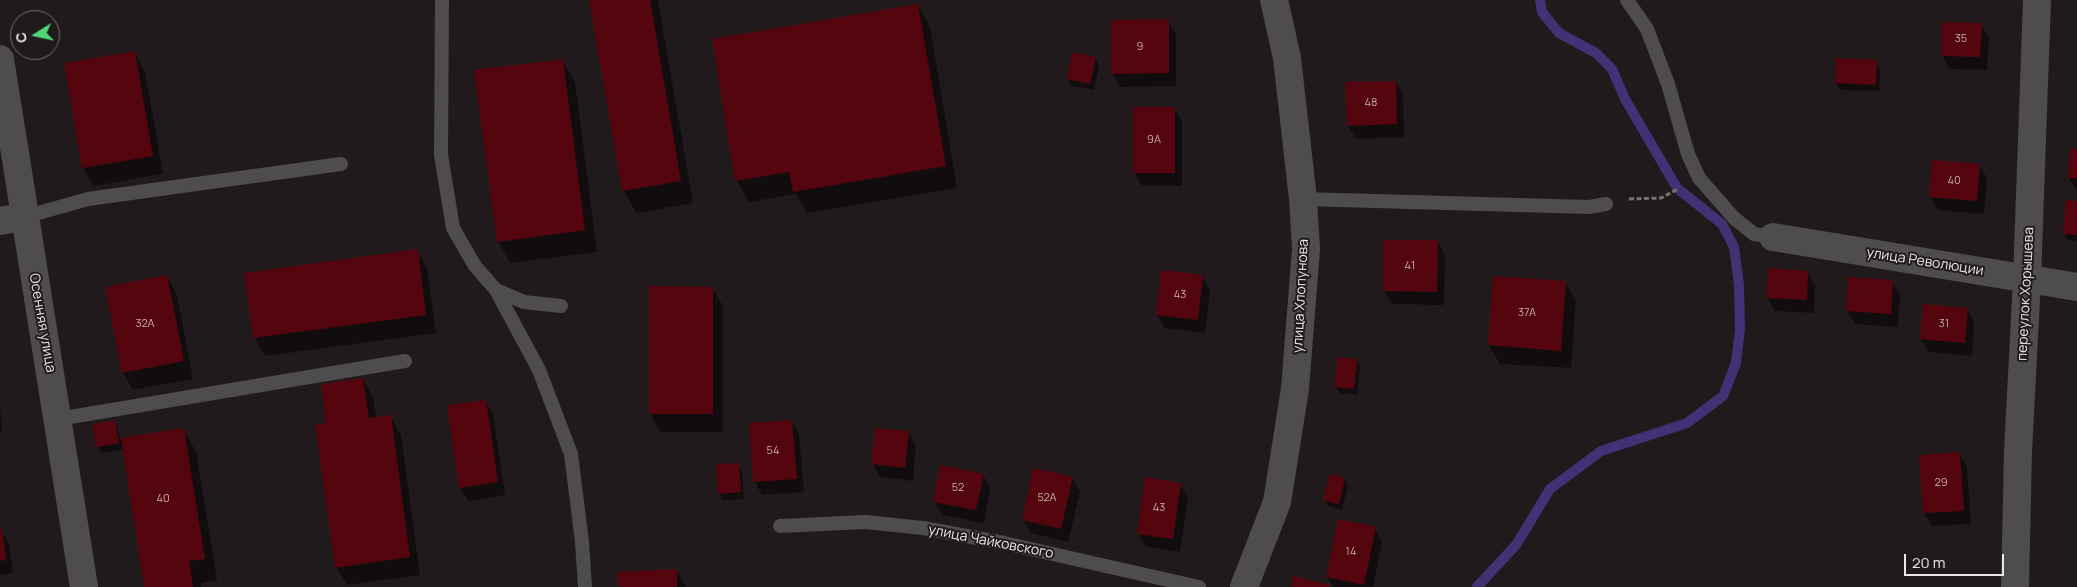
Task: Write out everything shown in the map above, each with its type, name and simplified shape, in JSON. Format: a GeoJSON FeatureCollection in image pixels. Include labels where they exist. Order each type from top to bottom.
{"type":"FeatureCollection","features":[{"type":"Feature","properties":{"kind":"street","name":"улица Хлопунова"},"geometry":{"type":"LineString","coordinates":[[1244,587],[1277,502],[1295,389],[1306,249],[1303,199],[1287,58],[1274,0]]}},
{"type":"Feature","properties":{"kind":"street","name":"переулок Хорышева"},"geometry":{"type":"LineString","coordinates":[[2015,587],[2018,452],[2028,279],[2037,0]]}},
{"type":"Feature","properties":{"kind":"street","name":"Осенняя улица"},"geometry":{"type":"LineString","coordinates":[[0,59],[12,219],[58,420],[84,587]]}},
{"type":"Feature","properties":{"kind":"street","name":"улица Революции"},"geometry":{"type":"LineString","coordinates":[[1773,237],[2077,288]]}},
{"type":"Feature","properties":{"kind":"lane"},"geometry":{"type":"LineString","coordinates":[[442,0],[440,155],[454,228],[475,266],[496,290],[540,370],[571,454],[582,542],[585,587]]}},
{"type":"Feature","properties":{"kind":"lane"},"geometry":{"type":"LineString","coordinates":[[1627,0],[1647,29],[1668,84],[1688,154],[1700,178],[1734,218],[1754,234],[1773,237]]}},
{"type":"Feature","properties":{"kind":"lane"},"geometry":{"type":"LineString","coordinates":[[12,219],[88,199],[341,164]]}},
{"type":"Feature","properties":{"kind":"lane"},"geometry":{"type":"LineString","coordinates":[[1303,199],[1589,207],[1606,204]]}},
{"type":"Feature","properties":{"kind":"lane"},"geometry":{"type":"LineString","coordinates":[[496,290],[524,302],[561,306]]}},
{"type":"Feature","properties":{"kind":"lane"},"geometry":{"type":"LineString","coordinates":[[58,420],[406,361]]}},
{"type":"Feature","properties":{"kind":"lane","name":"улица Чайковского"},"geometry":{"type":"LineString","coordinates":[[780,526],[865,522],[923,528],[1004,543],[1199,587]]}},
{"type":"Feature","properties":{"kind":"path"},"geometry":{"type":"LineString","coordinates":[[1606,204],[1632,199],[1661,198]]}},
{"type":"Feature","properties":{"kind":"building"},"geometry":{"type":"Polygon","coordinates":[[[589,0],[650,0],[681,181],[622,191],[589,0]]]}},
{"type":"Feature","properties":{"kind":"building"},"geometry":{"type":"Polygon","coordinates":[[[918,4],[946,166],[793,192],[789,172],[735,181],[712,39],[918,4]]]}},
{"type":"Feature","properties":{"kind":"building"},"geometry":{"type":"Polygon","coordinates":[[[1169,19],[1169,73],[1111,74],[1111,20],[1169,19]]]}},
{"type":"Feature","properties":{"kind":"building"},"geometry":{"type":"Polygon","coordinates":[[[1942,22],[1982,23],[1980,57],[1941,56],[1942,22]]]}},
{"type":"Feature","properties":{"kind":"building"},"geometry":{"type":"Polygon","coordinates":[[[135,51],[153,156],[82,168],[64,63],[135,51]]]}},
{"type":"Feature","properties":{"kind":"building"},"geometry":{"type":"Polygon","coordinates":[[[1072,52],[1096,57],[1090,84],[1067,79],[1072,52]]]}},
{"type":"Feature","properties":{"kind":"building"},"geometry":{"type":"Polygon","coordinates":[[[1836,58],[1877,60],[1876,85],[1835,83],[1836,58]]]}},
{"type":"Feature","properties":{"kind":"building"},"geometry":{"type":"Polygon","coordinates":[[[563,59],[585,230],[497,242],[474,70],[563,59]]]}},
{"type":"Feature","properties":{"kind":"building"},"geometry":{"type":"Polygon","coordinates":[[[1396,81],[1397,124],[1347,126],[1345,82],[1396,81]]]}},
{"type":"Feature","properties":{"kind":"building"},"geometry":{"type":"Polygon","coordinates":[[[1133,107],[1175,107],[1175,173],[1133,173],[1133,107]]]}},
{"type":"Feature","properties":{"kind":"building"},"geometry":{"type":"Polygon","coordinates":[[[2070,149],[2077,149],[2077,178],[2068,178],[2070,149]]]}},
{"type":"Feature","properties":{"kind":"building"},"geometry":{"type":"Polygon","coordinates":[[[1932,160],[1980,164],[1977,201],[1929,197],[1932,160]]]}},
{"type":"Feature","properties":{"kind":"building"},"geometry":{"type":"Polygon","coordinates":[[[2066,200],[2077,201],[2077,235],[2063,234],[2066,200]]]}},
{"type":"Feature","properties":{"kind":"building"},"geometry":{"type":"Polygon","coordinates":[[[1383,240],[1438,240],[1437,292],[1383,291],[1383,240]]]}},
{"type":"Feature","properties":{"kind":"building"},"geometry":{"type":"Polygon","coordinates":[[[418,249],[426,315],[253,338],[244,273],[418,249]]]}},
{"type":"Feature","properties":{"kind":"building"},"geometry":{"type":"Polygon","coordinates":[[[1768,268],[1808,271],[1807,300],[1766,298],[1768,268]]]}},
{"type":"Feature","properties":{"kind":"building"},"geometry":{"type":"Polygon","coordinates":[[[1161,270],[1203,275],[1198,320],[1156,315],[1161,270]]]}},
{"type":"Feature","properties":{"kind":"building"},"geometry":{"type":"Polygon","coordinates":[[[167,275],[184,361],[122,373],[105,287],[167,275]]]}},
{"type":"Feature","properties":{"kind":"building"},"geometry":{"type":"Polygon","coordinates":[[[1493,276],[1566,281],[1561,351],[1488,345],[1493,276]]]}},
{"type":"Feature","properties":{"kind":"building"},"geometry":{"type":"Polygon","coordinates":[[[1848,277],[1893,280],[1891,314],[1846,311],[1848,277]]]}},
{"type":"Feature","properties":{"kind":"building"},"geometry":{"type":"Polygon","coordinates":[[[649,286],[713,287],[713,414],[649,414],[649,286]]]}},
{"type":"Feature","properties":{"kind":"building"},"geometry":{"type":"Polygon","coordinates":[[[1923,304],[1968,308],[1965,343],[1920,339],[1923,304]]]}},
{"type":"Feature","properties":{"kind":"building"},"geometry":{"type":"Polygon","coordinates":[[[1338,357],[1357,359],[1354,389],[1334,387],[1338,357]]]}},
{"type":"Feature","properties":{"kind":"building"},"geometry":{"type":"Polygon","coordinates":[[[363,378],[369,418],[391,415],[410,557],[335,568],[315,424],[326,423],[321,384],[363,378]]]}},
{"type":"Feature","properties":{"kind":"building"},"geometry":{"type":"Polygon","coordinates":[[[486,400],[498,482],[459,488],[447,405],[486,400]]]}},
{"type":"Feature","properties":{"kind":"building"},"geometry":{"type":"Polygon","coordinates":[[[115,420],[119,443],[96,447],[92,424],[115,420]]]}},
{"type":"Feature","properties":{"kind":"building"},"geometry":{"type":"Polygon","coordinates":[[[792,420],[797,479],[753,482],[749,423],[792,420]]]}},
{"type":"Feature","properties":{"kind":"building"},"geometry":{"type":"Polygon","coordinates":[[[184,428],[205,559],[189,561],[193,587],[144,587],[121,438],[184,428]]]}},
{"type":"Feature","properties":{"kind":"building"},"geometry":{"type":"Polygon","coordinates":[[[875,428],[909,431],[905,468],[871,464],[875,428]]]}},
{"type":"Feature","properties":{"kind":"building"},"geometry":{"type":"Polygon","coordinates":[[[1960,452],[1964,511],[1923,513],[1919,455],[1960,452]]]}},
{"type":"Feature","properties":{"kind":"building"},"geometry":{"type":"Polygon","coordinates":[[[739,463],[741,492],[718,494],[716,464],[739,463]]]}},
{"type":"Feature","properties":{"kind":"building"},"geometry":{"type":"Polygon","coordinates":[[[940,465],[984,474],[976,510],[933,502],[940,465]]]}},
{"type":"Feature","properties":{"kind":"building"},"geometry":{"type":"Polygon","coordinates":[[[1033,468],[1073,477],[1061,529],[1022,520],[1033,468]]]}},
{"type":"Feature","properties":{"kind":"building"},"geometry":{"type":"Polygon","coordinates":[[[1330,474],[1345,478],[1339,504],[1323,500],[1330,474]]]}},
{"type":"Feature","properties":{"kind":"building"},"geometry":{"type":"Polygon","coordinates":[[[1145,477],[1181,483],[1173,539],[1137,534],[1145,477]]]}},
{"type":"Feature","properties":{"kind":"building"},"geometry":{"type":"Polygon","coordinates":[[[1338,519],[1376,527],[1364,585],[1326,577],[1338,519]]]}},
{"type":"Feature","properties":{"kind":"building"},"geometry":{"type":"Polygon","coordinates":[[[0,529],[2,529],[6,560],[0,561],[0,529]]]}},
{"type":"Feature","properties":{"kind":"building"},"geometry":{"type":"Polygon","coordinates":[[[677,569],[677,587],[618,587],[617,572],[677,569]]]}},
{"type":"Feature","properties":{"kind":"building"},"geometry":{"type":"Polygon","coordinates":[[[1293,576],[1330,585],[1330,587],[1291,587],[1293,576]]]}},
{"type":"Feature","properties":{"kind":"waterway"},"geometry":{"type":"LineString","coordinates":[[1477,587],[1516,545],[1550,489],[1601,451],[1687,423],[1723,396],[1736,363],[1740,329],[1739,285],[1734,247],[1722,224],[1677,188],[1625,99],[1612,69],[1596,53],[1559,33],[1542,12],[1540,0]]}}]}
